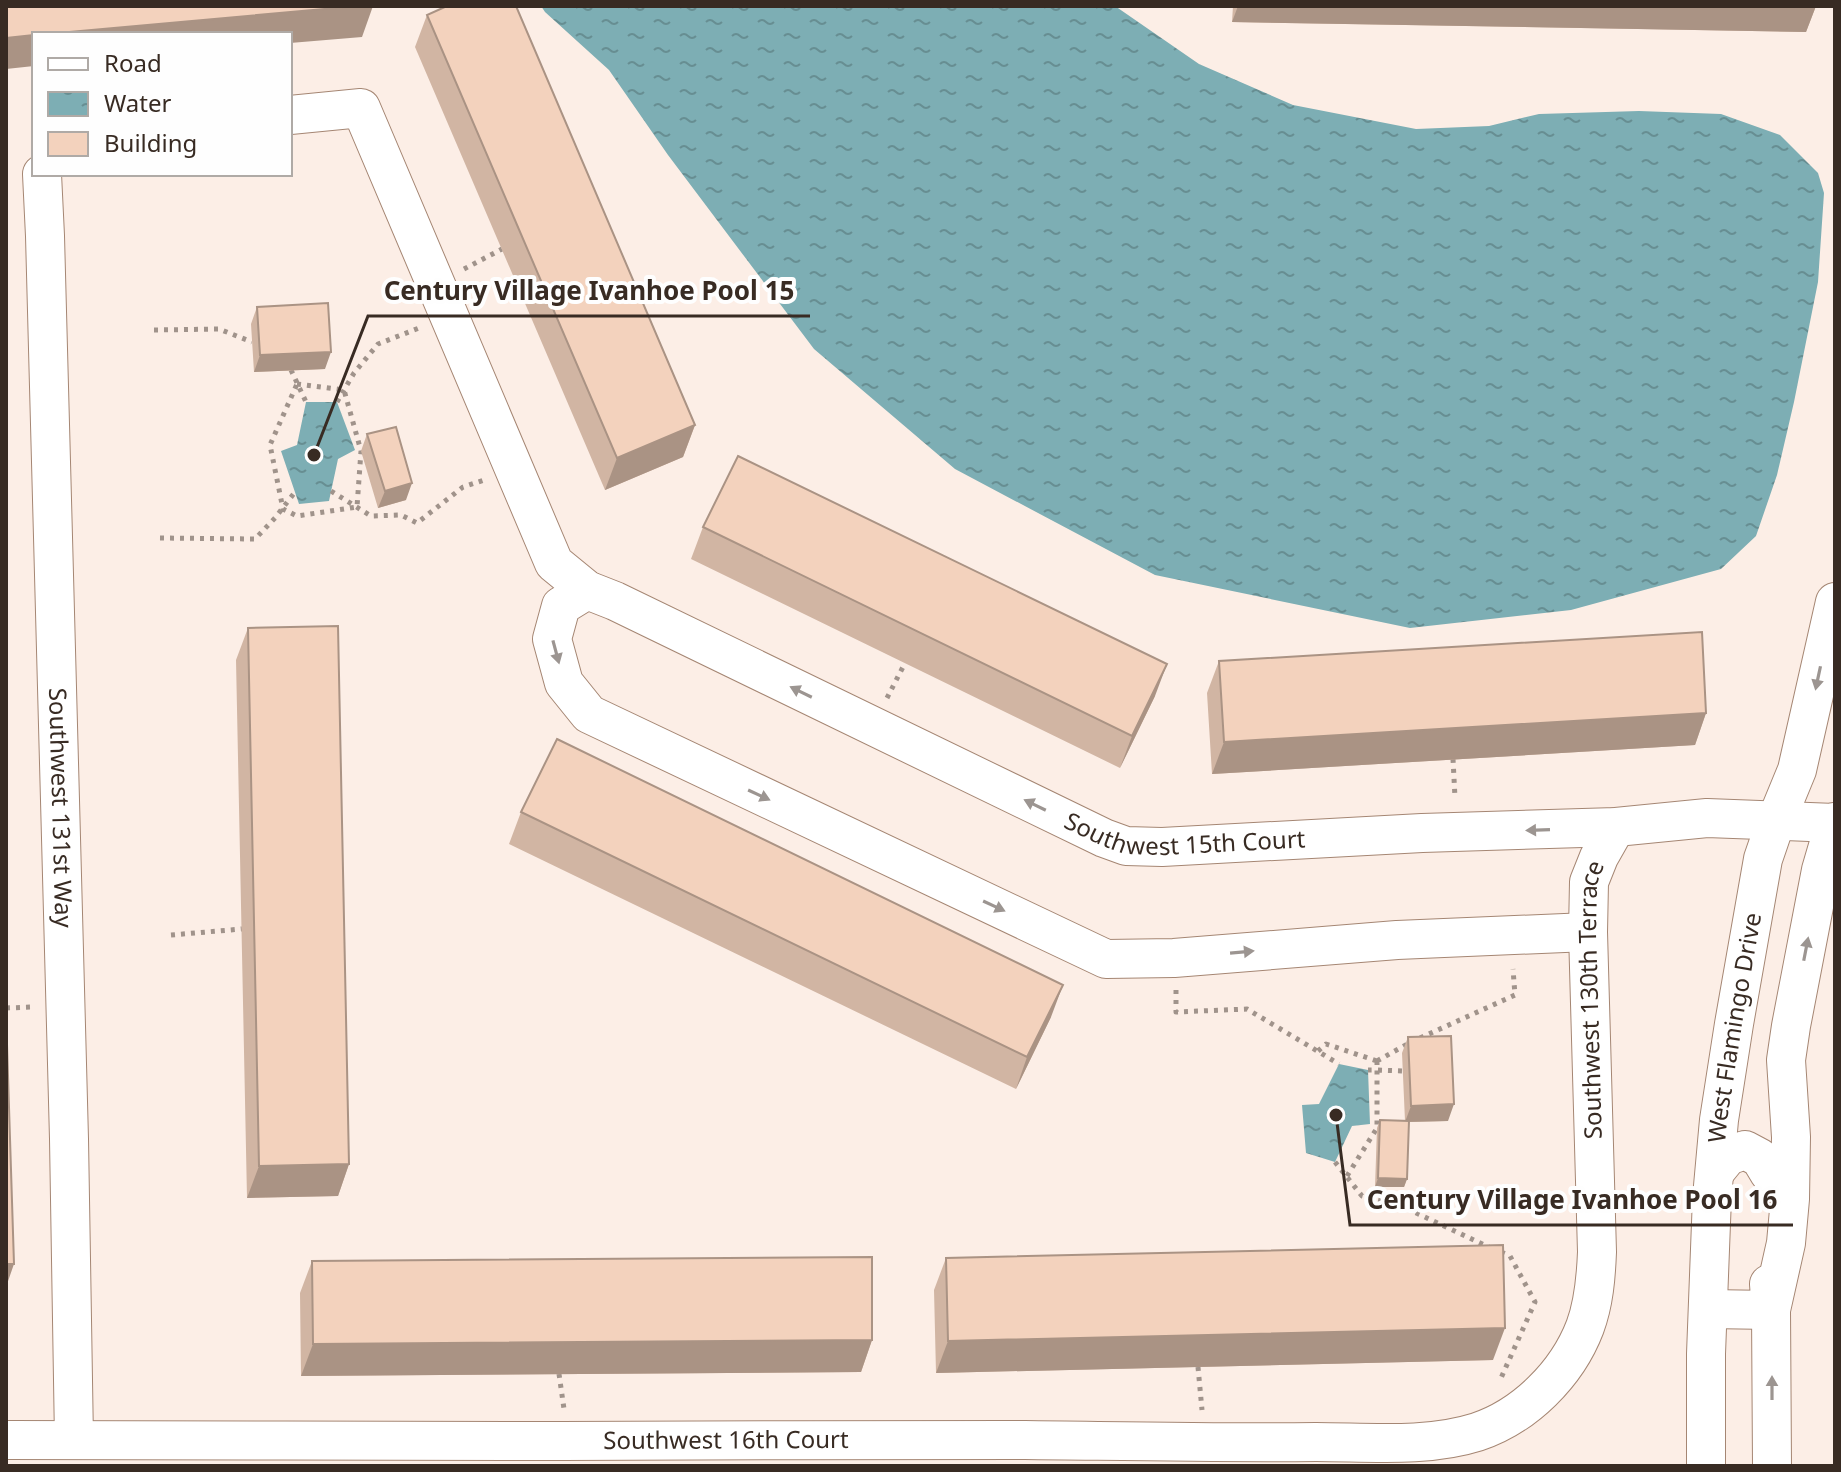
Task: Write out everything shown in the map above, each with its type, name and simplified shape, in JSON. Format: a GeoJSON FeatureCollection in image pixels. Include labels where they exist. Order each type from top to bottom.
{"type":"FeatureCollection","features":[{"type":"Feature","properties":{"kind":"street","name":"Southwest 15th Court"},"geometry":{"type":"LineString","coordinates":[[292,115],[361,108],[554,563],[587,590],[1104,838],[1126,846],[1162,847],[1422,833],[1616,827],[1707,818],[1835,822]]}},
{"type":"Feature","properties":{"kind":"street","name":"Southwest 131st Way"},"geometry":{"type":"LineString","coordinates":[[42,176],[69,1139],[74,1440]]}},
{"type":"Feature","properties":{"kind":"street"},"geometry":{"type":"LineString","coordinates":[[587,590],[561,606],[552,639],[564,683],[589,714],[1106,959],[1174,958],[1397,940],[1588,932]]}},
{"type":"Feature","properties":{"kind":"street","name":"West Flamingo Drive"},"geometry":{"type":"LineString","coordinates":[[1706,1466],[1706,1354],[1712,1197],[1719,1120],[1763,859],[1797,770],[1835,602]]}},
{"type":"Feature","properties":{"kind":"street"},"geometry":{"type":"LineString","coordinates":[[1772,1466],[1771,1310],[1766,1243],[1771,1135],[1821,870],[1835,822]]}},
{"type":"Feature","properties":{"kind":"street","name":"Southwest 130th Terrace"},"geometry":{"type":"LineString","coordinates":[[1448,1438],[1477,1432],[1523,1407],[1557,1375],[1585,1327],[1593,1296],[1597,1252],[1589,882],[1616,827]]}},
{"type":"Feature","properties":{"kind":"street"},"geometry":{"type":"LineString","coordinates":[[1771,1310],[1786,1243],[1790,1199],[1791,1137],[1786,1060]]}},
{"type":"Feature","properties":{"kind":"street"},"geometry":{"type":"LineString","coordinates":[[1715,1172],[1728,1156],[1745,1150],[1760,1158],[1769,1173]]}},
{"type":"Feature","properties":{"kind":"street"},"geometry":{"type":"LineString","coordinates":[[1709,1309],[1771,1310]]}},
{"type":"Feature","properties":{"kind":"street","name":"Southwest 16th Court"},"geometry":{"type":"LineString","coordinates":[[6,1440],[1413,1442],[1448,1438]]}},
{"type":"Feature","properties":{"kind":"path"},"geometry":{"type":"LineString","coordinates":[[337,402],[354,373],[378,344],[450,315]]}},
{"type":"Feature","properties":{"kind":"path"},"geometry":{"type":"LineString","coordinates":[[154,330],[219,329],[252,342]]}},
{"type":"Feature","properties":{"kind":"path"},"geometry":{"type":"LineString","coordinates":[[291,370],[306,402]]}},
{"type":"Feature","properties":{"kind":"path"},"geometry":{"type":"LineString","coordinates":[[297,384],[344,390]]}},
{"type":"Feature","properties":{"kind":"path"},"geometry":{"type":"LineString","coordinates":[[283,509],[270,445],[297,384]]}},
{"type":"Feature","properties":{"kind":"path"},"geometry":{"type":"LineString","coordinates":[[344,390],[361,451],[357,507]]}},
{"type":"Feature","properties":{"kind":"path"},"geometry":{"type":"LineString","coordinates":[[331,491],[371,516],[401,515],[417,523],[463,487],[515,469]]}},
{"type":"Feature","properties":{"kind":"path"},"geometry":{"type":"LineString","coordinates":[[160,538],[255,539],[295,492]]}},
{"type":"Feature","properties":{"kind":"path"},"geometry":{"type":"LineString","coordinates":[[283,509],[297,516],[357,507]]}},
{"type":"Feature","properties":{"kind":"path"},"geometry":{"type":"LineString","coordinates":[[171,935],[242,929]]}},
{"type":"Feature","properties":{"kind":"path"},"geometry":{"type":"LineString","coordinates":[[1318,1051],[1326,1044],[1377,1061],[1400,1047],[1515,995],[1511,936]]}},
{"type":"Feature","properties":{"kind":"path"},"geometry":{"type":"LineString","coordinates":[[1174,958],[1176,1012],[1247,1009],[1339,1064]]}},
{"type":"Feature","properties":{"kind":"path"},"geometry":{"type":"LineString","coordinates":[[1428,1034],[1429,1044]]}},
{"type":"Feature","properties":{"kind":"path"},"geometry":{"type":"LineString","coordinates":[[1347,1176],[1377,1128],[1377,1061]]}},
{"type":"Feature","properties":{"kind":"path"},"geometry":{"type":"LineString","coordinates":[[1368,1070],[1403,1071]]}},
{"type":"Feature","properties":{"kind":"path"},"geometry":{"type":"LineString","coordinates":[[1335,1162],[1362,1196],[1399,1205],[1510,1256],[1535,1302],[1501,1379],[1489,1385]]}},
{"type":"Feature","properties":{"kind":"water"},"geometry":{"type":"Polygon","coordinates":[[[541,6],[1115,6],[1199,64],[1293,105],[1416,129],[1489,126],[1539,114],[1639,111],[1721,114],[1780,135],[1818,173],[1824,193],[1818,282],[1777,475],[1756,536],[1721,569],[1571,610],[1410,628],[1155,575],[955,469],[814,349],[668,155],[609,70],[541,6]]]}},
{"type":"Feature","properties":{"kind":"water"},"geometry":{"type":"Polygon","coordinates":[[[306,402],[337,402],[355,450],[338,459],[329,501],[299,504],[281,451],[297,445],[306,402]]]}},
{"type":"Feature","properties":{"kind":"water"},"geometry":{"type":"Polygon","coordinates":[[[1339,1064],[1368,1070],[1370,1124],[1352,1126],[1335,1162],[1306,1153],[1302,1105],[1319,1104],[1339,1064]]]}},
{"type":"Feature","properties":{"kind":"building"},"geometry":{"type":"Polygon","coordinates":[[[6,6],[358,6],[69,32],[32,32],[32,35],[6,38],[6,6]]]}},
{"type":"Feature","properties":{"kind":"building"},"geometry":{"type":"Polygon","coordinates":[[[447,6],[516,6],[695,425],[617,458],[427,15],[447,6]]]}},
{"type":"Feature","properties":{"kind":"building"},"geometry":{"type":"Polygon","coordinates":[[[328,303],[331,352],[260,355],[257,307],[328,303]]]}},
{"type":"Feature","properties":{"kind":"building"},"geometry":{"type":"Polygon","coordinates":[[[396,427],[412,483],[385,491],[367,434],[396,427]]]}},
{"type":"Feature","properties":{"kind":"building"},"geometry":{"type":"Polygon","coordinates":[[[738,456],[1167,664],[1132,736],[703,527],[738,456]]]}},
{"type":"Feature","properties":{"kind":"building"},"geometry":{"type":"Polygon","coordinates":[[[338,626],[349,1164],[259,1166],[248,628],[338,626]]]}},
{"type":"Feature","properties":{"kind":"building"},"geometry":{"type":"Polygon","coordinates":[[[1702,632],[1706,713],[1224,742],[1219,661],[1702,632]]]}},
{"type":"Feature","properties":{"kind":"building"},"geometry":{"type":"Polygon","coordinates":[[[557,739],[1063,985],[1027,1057],[521,812],[557,739]]]}},
{"type":"Feature","properties":{"kind":"building"},"geometry":{"type":"Polygon","coordinates":[[[6,1013],[14,1264],[6,1264],[6,1013]]]}},
{"type":"Feature","properties":{"kind":"building"},"geometry":{"type":"Polygon","coordinates":[[[1451,1036],[1454,1104],[1411,1106],[1408,1037],[1451,1036]]]}},
{"type":"Feature","properties":{"kind":"building"},"geometry":{"type":"Polygon","coordinates":[[[1380,1120],[1409,1121],[1407,1179],[1378,1178],[1380,1120]]]}},
{"type":"Feature","properties":{"kind":"building"},"geometry":{"type":"Polygon","coordinates":[[[1503,1245],[1505,1328],[948,1341],[946,1258],[1503,1245]]]}},
{"type":"Feature","properties":{"kind":"building"},"geometry":{"type":"Polygon","coordinates":[[[872,1257],[872,1340],[313,1344],[312,1261],[872,1257]]]}},
{"type":"Feature","properties":{"kind":"place","name":"Century Village Ivanhoe Pool 15"},"geometry":{"type":"Point","coordinates":[314,455]}},
{"type":"Feature","properties":{"kind":"place","name":"Century Village Ivanhoe Pool 16"},"geometry":{"type":"Point","coordinates":[1336,1115]}}]}
